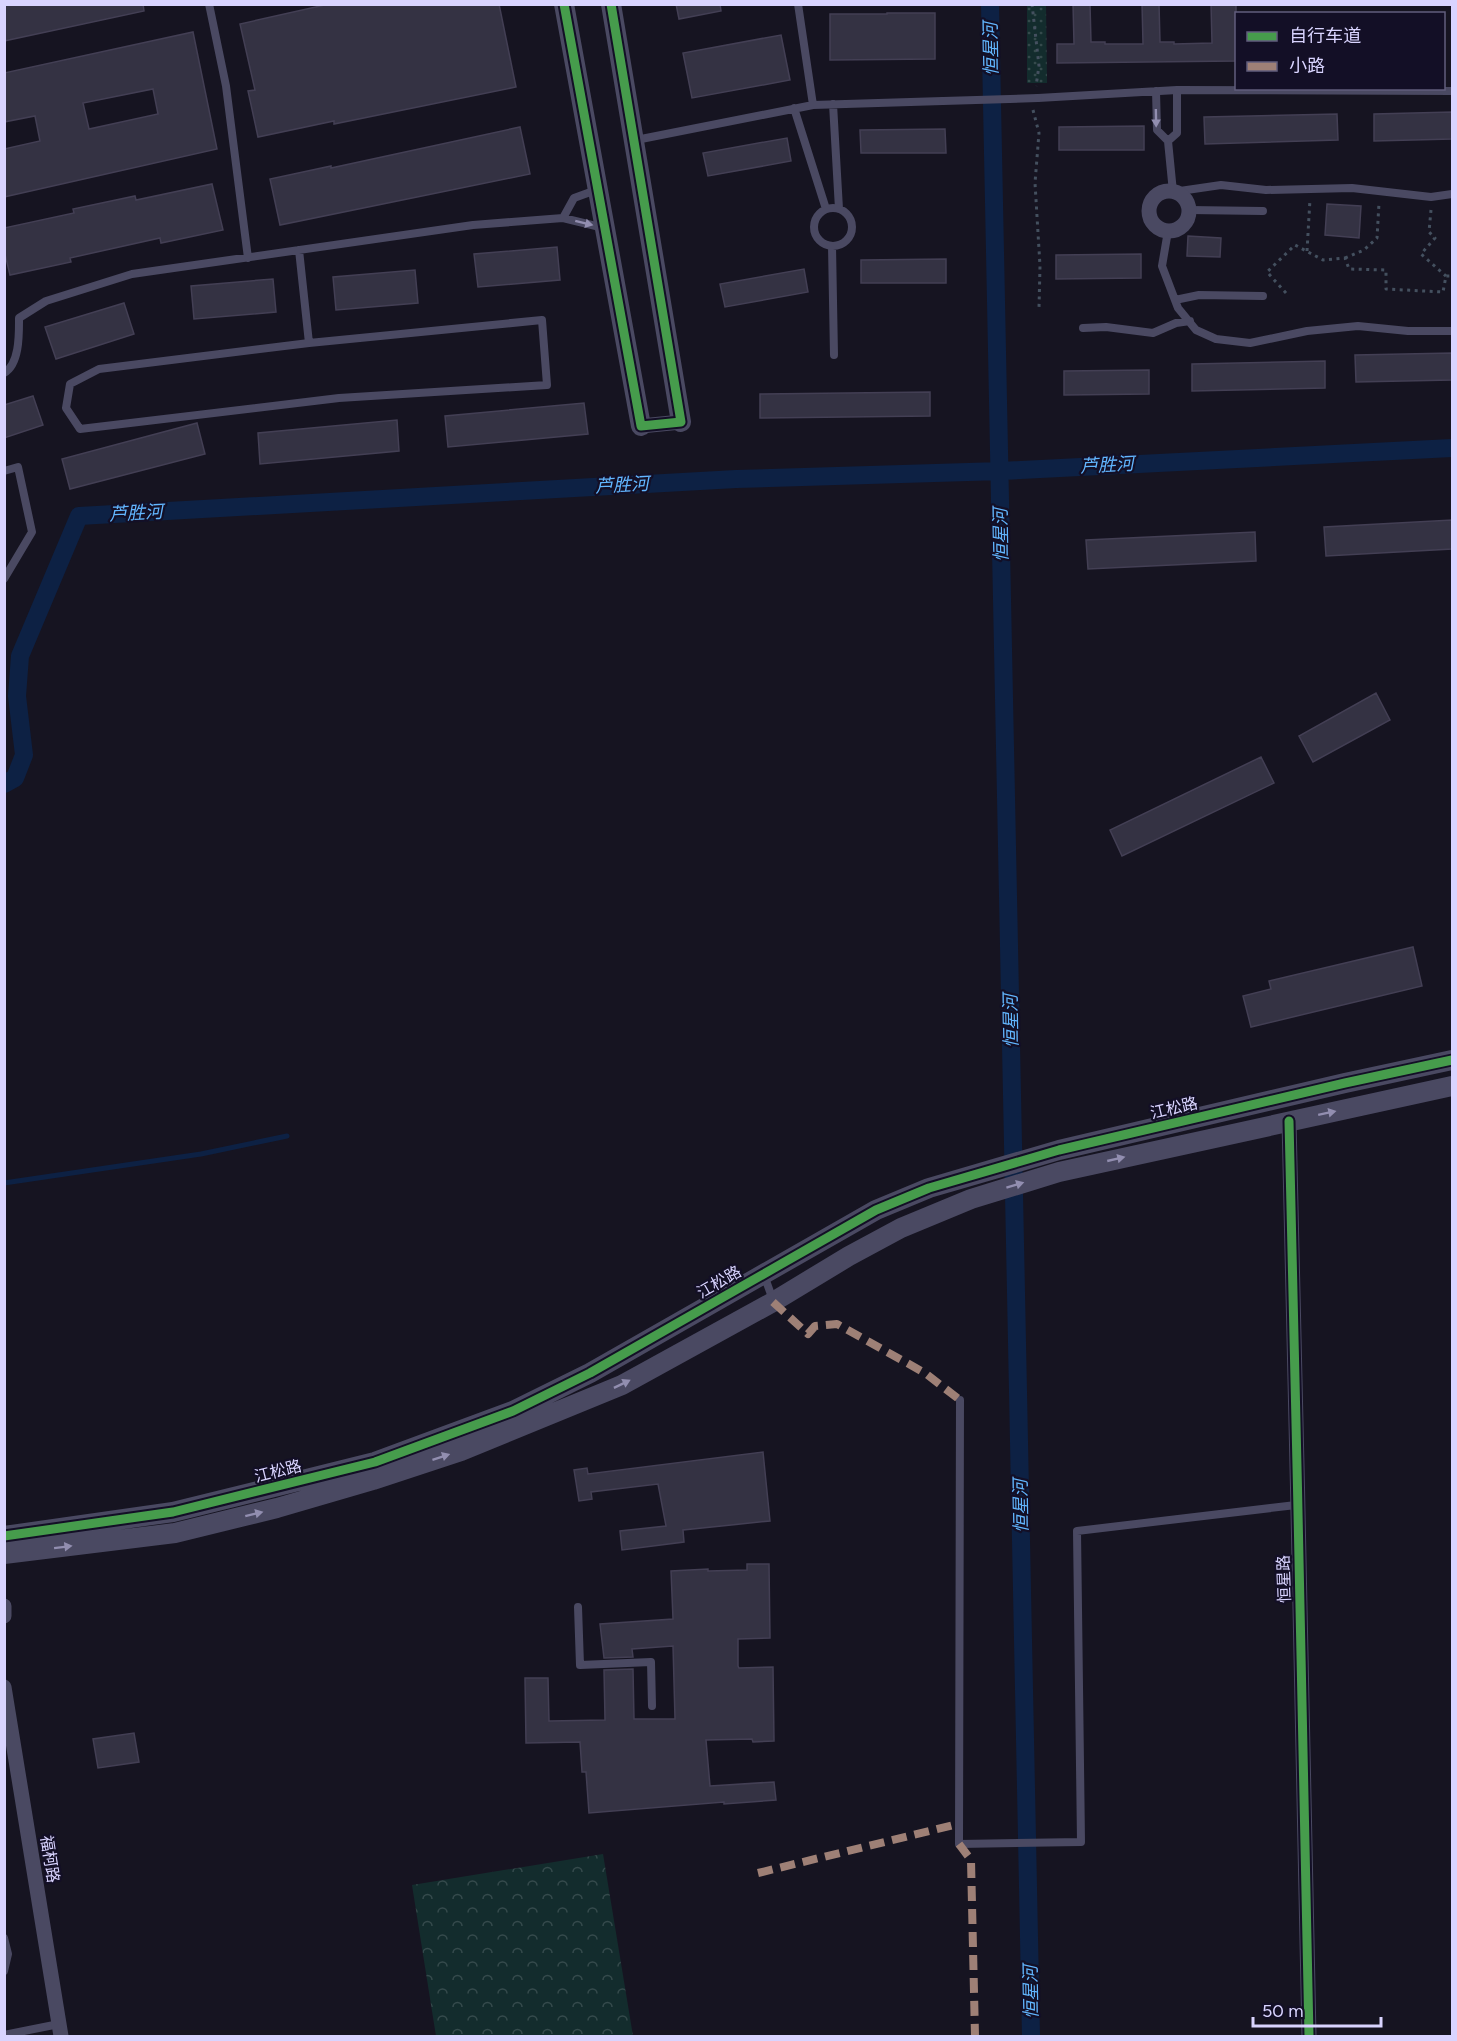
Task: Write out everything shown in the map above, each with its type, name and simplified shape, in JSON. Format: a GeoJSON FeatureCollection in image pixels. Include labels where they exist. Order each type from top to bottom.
{"type":"FeatureCollection","features":[{"type":"Feature","properties":{"kind":"street"},"geometry":{"type":"LineString","coordinates":[[564,4],[641,426],[681,422],[611,4]]}},
{"type":"Feature","properties":{"kind":"street"},"geometry":{"type":"LineString","coordinates":[[1173,192],[1184,198],[1189,210],[1185,223],[1168,231],[1156,226],[1149,209],[1155,197],[1160,193],[1173,192]]}},
{"type":"Feature","properties":{"kind":"street","name":"江松路"},"geometry":{"type":"LineString","coordinates":[[4,1536],[173,1512],[375,1462],[513,1411],[590,1373],[876,1210],[929,1188],[1059,1150],[1452,1060]]}},
{"type":"Feature","properties":{"kind":"street","name":"江松路"},"geometry":{"type":"LineString","coordinates":[[4,1554],[175,1533],[277,1508],[373,1480],[461,1451],[622,1385],[901,1228],[971,1199],[1059,1172],[1452,1086]]}},
{"type":"Feature","properties":{"kind":"street","name":"恒星路"},"geometry":{"type":"LineString","coordinates":[[1289,1121],[1296,1505],[1305,1737],[1309,2037]]}},
{"type":"Feature","properties":{"kind":"street"},"geometry":{"type":"LineString","coordinates":[[4,1606],[4,1616]]}},
{"type":"Feature","properties":{"kind":"street","name":"福柯路"},"geometry":{"type":"LineString","coordinates":[[4,1687],[60,2030]]}},
{"type":"Feature","properties":{"kind":"lane"},"geometry":{"type":"LineString","coordinates":[[209,4],[225,86],[248,258]]}},
{"type":"Feature","properties":{"kind":"lane"},"geometry":{"type":"LineString","coordinates":[[798,4],[813,105]]}},
{"type":"Feature","properties":{"kind":"lane"},"geometry":{"type":"LineString","coordinates":[[634,141],[813,105],[1177,90],[1452,91]]}},
{"type":"Feature","properties":{"kind":"lane"},"geometry":{"type":"LineString","coordinates":[[1168,141],[1177,133],[1177,90]]}},
{"type":"Feature","properties":{"kind":"lane"},"geometry":{"type":"LineString","coordinates":[[1156,91],[1157,130],[1168,141],[1173,192],[1221,185],[1266,190],[1352,188],[1431,197],[1452,194]]}},
{"type":"Feature","properties":{"kind":"lane"},"geometry":{"type":"LineString","coordinates":[[833,104],[839,209]]}},
{"type":"Feature","properties":{"kind":"lane"},"geometry":{"type":"LineString","coordinates":[[795,108],[826,209]]}},
{"type":"Feature","properties":{"kind":"lane"},"geometry":{"type":"LineString","coordinates":[[563,218],[574,198],[598,189]]}},
{"type":"Feature","properties":{"kind":"lane"},"geometry":{"type":"LineString","coordinates":[[826,209],[839,209],[849,216],[851,234],[843,243],[832,246],[821,242],[814,231],[816,218],[826,209]]}},
{"type":"Feature","properties":{"kind":"lane"},"geometry":{"type":"LineString","coordinates":[[1189,210],[1263,211]]}},
{"type":"Feature","properties":{"kind":"lane"},"geometry":{"type":"LineString","coordinates":[[4,373],[9,370],[19,344],[19,318],[46,301],[132,274],[473,225],[563,218],[605,228]]}},
{"type":"Feature","properties":{"kind":"lane"},"geometry":{"type":"LineString","coordinates":[[1168,231],[1162,266],[1175,300],[1196,330],[1216,339],[1250,343],[1307,331],[1358,326],[1408,331],[1452,331]]}},
{"type":"Feature","properties":{"kind":"lane"},"geometry":{"type":"LineString","coordinates":[[832,246],[834,355]]}},
{"type":"Feature","properties":{"kind":"lane"},"geometry":{"type":"LineString","coordinates":[[299,250],[309,343]]}},
{"type":"Feature","properties":{"kind":"lane"},"geometry":{"type":"LineString","coordinates":[[1175,300],[1199,295],[1263,296]]}},
{"type":"Feature","properties":{"kind":"lane"},"geometry":{"type":"LineString","coordinates":[[542,320],[547,385],[339,398],[80,429],[66,408],[70,384],[99,369],[309,343],[542,320]]}},
{"type":"Feature","properties":{"kind":"lane"},"geometry":{"type":"LineString","coordinates":[[1083,328],[1106,327],[1153,333],[1176,323],[1190,321]]}},
{"type":"Feature","properties":{"kind":"lane"},"geometry":{"type":"LineString","coordinates":[[4,471],[18,467],[32,531],[4,579]]}},
{"type":"Feature","properties":{"kind":"lane"},"geometry":{"type":"LineString","coordinates":[[764,1274],[773,1302]]}},
{"type":"Feature","properties":{"kind":"lane"},"geometry":{"type":"LineString","coordinates":[[960,1400],[959,1844],[1081,1842],[1077,1531],[1296,1505]]}},
{"type":"Feature","properties":{"kind":"lane"},"geometry":{"type":"LineString","coordinates":[[578,1607],[580,1665],[651,1662],[652,1706]]}},
{"type":"Feature","properties":{"kind":"lane"},"geometry":{"type":"LineString","coordinates":[[4,1938],[8,1954],[4,1971]]}},
{"type":"Feature","properties":{"kind":"lane"},"geometry":{"type":"LineString","coordinates":[[4,2035],[60,2030]]}},
{"type":"Feature","properties":{"kind":"path"},"geometry":{"type":"LineString","coordinates":[[1032,4],[1039,66],[1032,114],[1039,133],[1035,183],[1040,267],[1039,308]]}},
{"type":"Feature","properties":{"kind":"path"},"geometry":{"type":"LineString","coordinates":[[1307,251],[1310,189]]}},
{"type":"Feature","properties":{"kind":"path"},"geometry":{"type":"LineString","coordinates":[[1286,293],[1267,272],[1295,245],[1323,260],[1345,258],[1364,250],[1377,238],[1379,191]]}},
{"type":"Feature","properties":{"kind":"path"},"geometry":{"type":"LineString","coordinates":[[1431,197],[1429,232],[1435,238],[1421,254],[1446,276],[1452,276]]}},
{"type":"Feature","properties":{"kind":"path"},"geometry":{"type":"LineString","coordinates":[[1345,258],[1349,269],[1386,270],[1386,289],[1443,292],[1446,276]]}},
{"type":"Feature","properties":{"kind":"green space"},"geometry":{"type":"Polygon","coordinates":[[[1027,5],[1046,5],[1047,83],[1027,83],[1027,5]]]}},
{"type":"Feature","properties":{"kind":"green space"},"geometry":{"type":"Polygon","coordinates":[[[603,1854],[633,2036],[436,2036],[412,1885],[603,1854]]]}},
{"type":"Feature","properties":{"kind":"building"},"geometry":{"type":"Polygon","coordinates":[[[4,4],[143,4],[144,11],[4,41],[4,4]]]}},
{"type":"Feature","properties":{"kind":"building"},"geometry":{"type":"Polygon","coordinates":[[[329,4],[499,4],[516,87],[258,137],[248,91],[255,90],[240,24],[329,4]]]}},
{"type":"Feature","properties":{"kind":"building"},"geometry":{"type":"Polygon","coordinates":[[[676,4],[720,4],[721,11],[679,19],[676,4]]]}},
{"type":"Feature","properties":{"kind":"building"},"geometry":{"type":"Polygon","coordinates":[[[1073,4],[1090,4],[1091,42],[1143,44],[1142,4],[1159,4],[1160,42],[1174,42],[1174,44],[1212,43],[1211,4],[1236,4],[1235,61],[1057,63],[1057,44],[1074,44],[1073,4]]]}},
{"type":"Feature","properties":{"kind":"building"},"geometry":{"type":"Polygon","coordinates":[[[935,13],[935,59],[830,60],[830,14],[935,13]]]}},
{"type":"Feature","properties":{"kind":"building"},"geometry":{"type":"Polygon","coordinates":[[[193,32],[217,149],[4,197],[4,149],[40,141],[35,116],[4,122],[4,73],[193,32]],[[153,89],[83,103],[89,129],[158,114],[153,89]]]}},
{"type":"Feature","properties":{"kind":"building"},"geometry":{"type":"Polygon","coordinates":[[[781,35],[790,80],[692,98],[683,53],[781,35]]]}},
{"type":"Feature","properties":{"kind":"building"},"geometry":{"type":"Polygon","coordinates":[[[1452,112],[1452,139],[1374,141],[1374,114],[1452,112]]]}},
{"type":"Feature","properties":{"kind":"building"},"geometry":{"type":"Polygon","coordinates":[[[1337,114],[1338,140],[1205,144],[1204,117],[1337,114]]]}},
{"type":"Feature","properties":{"kind":"building"},"geometry":{"type":"Polygon","coordinates":[[[1144,126],[1144,150],[1059,150],[1059,127],[1144,126]]]}},
{"type":"Feature","properties":{"kind":"building"},"geometry":{"type":"Polygon","coordinates":[[[520,127],[530,174],[280,225],[270,179],[520,127]]]}},
{"type":"Feature","properties":{"kind":"building"},"geometry":{"type":"Polygon","coordinates":[[[945,129],[946,153],[861,153],[860,130],[945,129]]]}},
{"type":"Feature","properties":{"kind":"building"},"geometry":{"type":"Polygon","coordinates":[[[787,138],[791,161],[708,176],[703,153],[787,138]]]}},
{"type":"Feature","properties":{"kind":"building"},"geometry":{"type":"Polygon","coordinates":[[[212,184],[223,230],[161,243],[160,238],[70,258],[71,262],[10,275],[4,250],[4,228],[74,213],[73,209],[135,196],[136,200],[212,184]]]}},
{"type":"Feature","properties":{"kind":"building"},"geometry":{"type":"Polygon","coordinates":[[[1327,204],[1361,206],[1359,238],[1325,235],[1327,204]]]}},
{"type":"Feature","properties":{"kind":"building"},"geometry":{"type":"Polygon","coordinates":[[[1188,236],[1221,238],[1220,257],[1187,256],[1188,236]]]}},
{"type":"Feature","properties":{"kind":"building"},"geometry":{"type":"Polygon","coordinates":[[[557,247],[560,280],[478,287],[474,254],[557,247]]]}},
{"type":"Feature","properties":{"kind":"building"},"geometry":{"type":"Polygon","coordinates":[[[1141,254],[1141,278],[1056,279],[1056,255],[1141,254]]]}},
{"type":"Feature","properties":{"kind":"building"},"geometry":{"type":"Polygon","coordinates":[[[946,259],[946,283],[861,283],[861,260],[946,259]]]}},
{"type":"Feature","properties":{"kind":"building"},"geometry":{"type":"Polygon","coordinates":[[[804,269],[808,292],[725,307],[720,284],[804,269]]]}},
{"type":"Feature","properties":{"kind":"building"},"geometry":{"type":"Polygon","coordinates":[[[415,270],[418,303],[336,310],[333,277],[415,270]]]}},
{"type":"Feature","properties":{"kind":"building"},"geometry":{"type":"Polygon","coordinates":[[[273,279],[276,312],[194,319],[191,286],[273,279]]]}},
{"type":"Feature","properties":{"kind":"building"},"geometry":{"type":"Polygon","coordinates":[[[124,303],[134,334],[56,359],[45,327],[124,303]]]}},
{"type":"Feature","properties":{"kind":"building"},"geometry":{"type":"Polygon","coordinates":[[[1452,353],[1452,380],[1356,382],[1355,355],[1452,353]]]}},
{"type":"Feature","properties":{"kind":"building"},"geometry":{"type":"Polygon","coordinates":[[[1325,361],[1325,388],[1192,391],[1192,364],[1325,361]]]}},
{"type":"Feature","properties":{"kind":"building"},"geometry":{"type":"Polygon","coordinates":[[[1149,370],[1149,394],[1064,395],[1064,371],[1149,370]]]}},
{"type":"Feature","properties":{"kind":"building"},"geometry":{"type":"Polygon","coordinates":[[[930,392],[930,416],[760,418],[760,394],[930,392]]]}},
{"type":"Feature","properties":{"kind":"building"},"geometry":{"type":"Polygon","coordinates":[[[33,396],[43,425],[4,438],[4,405],[33,396]]]}},
{"type":"Feature","properties":{"kind":"building"},"geometry":{"type":"Polygon","coordinates":[[[584,403],[588,434],[448,447],[445,416],[584,403]]]}},
{"type":"Feature","properties":{"kind":"building"},"geometry":{"type":"Polygon","coordinates":[[[397,420],[399,451],[260,464],[258,433],[397,420]]]}},
{"type":"Feature","properties":{"kind":"building"},"geometry":{"type":"Polygon","coordinates":[[[197,423],[205,454],[70,489],[62,459],[197,423]]]}},
{"type":"Feature","properties":{"kind":"building"},"geometry":{"type":"Polygon","coordinates":[[[1452,520],[1452,549],[1326,556],[1324,527],[1452,520]]]}},
{"type":"Feature","properties":{"kind":"building"},"geometry":{"type":"Polygon","coordinates":[[[1255,532],[1256,561],[1088,569],[1086,540],[1255,532]]]}},
{"type":"Feature","properties":{"kind":"building"},"geometry":{"type":"Polygon","coordinates":[[[1376,693],[1390,720],[1313,762],[1299,736],[1376,693]]]}},
{"type":"Feature","properties":{"kind":"building"},"geometry":{"type":"Polygon","coordinates":[[[1261,757],[1274,783],[1122,856],[1110,830],[1261,757]]]}},
{"type":"Feature","properties":{"kind":"building"},"geometry":{"type":"Polygon","coordinates":[[[1413,947],[1422,986],[1251,1027],[1243,996],[1271,989],[1269,981],[1413,947]]]}},
{"type":"Feature","properties":{"kind":"building"},"geometry":{"type":"Polygon","coordinates":[[[763,1452],[770,1521],[683,1530],[684,1542],[622,1550],[620,1531],[666,1526],[658,1484],[591,1492],[592,1499],[579,1501],[574,1470],[587,1468],[588,1474],[763,1452]]]}},
{"type":"Feature","properties":{"kind":"building"},"geometry":{"type":"Polygon","coordinates":[[[747,1564],[769,1564],[770,1638],[738,1639],[738,1666],[739,1668],[773,1667],[774,1741],[706,1740],[710,1786],[774,1782],[776,1800],[589,1813],[586,1772],[582,1772],[580,1742],[526,1743],[525,1678],[548,1678],[549,1721],[605,1720],[604,1670],[633,1669],[634,1719],[675,1719],[673,1646],[632,1649],[633,1657],[604,1658],[600,1624],[673,1619],[671,1571],[747,1570],[747,1564]]]}},
{"type":"Feature","properties":{"kind":"building"},"geometry":{"type":"Polygon","coordinates":[[[134,1733],[139,1762],[98,1768],[93,1739],[134,1733]]]}},
{"type":"Feature","properties":{"kind":"waterway","name":"恒星河"},"geometry":{"type":"LineString","coordinates":[[990,4],[1031,2036]]}},
{"type":"Feature","properties":{"kind":"waterway","name":"芦胜河"},"geometry":{"type":"LineString","coordinates":[[4,784],[15,778],[24,755],[17,696],[20,656],[79,516],[736,479],[1001,471],[1452,448]]}},
{"type":"Feature","properties":{"kind":"waterway"},"geometry":{"type":"LineString","coordinates":[[4,1183],[201,1154],[287,1136]]}},
{"type":"Feature","properties":{"kind":"marked path"},"geometry":{"type":"LineString","coordinates":[[773,1302],[808,1334],[815,1326],[837,1324],[925,1373],[960,1400]]}},
{"type":"Feature","properties":{"kind":"marked path"},"geometry":{"type":"LineString","coordinates":[[758,1873],[958,1824]]}},
{"type":"Feature","properties":{"kind":"marked path"},"geometry":{"type":"LineString","coordinates":[[959,1844],[971,1860],[975,2036]]}},
{"type":"Feature","properties":{"kind":"cycle path"},"geometry":{"type":"LineString","coordinates":[[564,4],[641,426],[681,422],[611,4]]}},
{"type":"Feature","properties":{"kind":"cycle path"},"geometry":{"type":"LineString","coordinates":[[4,1536],[173,1512],[375,1462],[513,1411],[590,1373],[876,1210],[929,1188],[1059,1150],[1452,1060]]}},
{"type":"Feature","properties":{"kind":"cycle path"},"geometry":{"type":"LineString","coordinates":[[1289,1121],[1309,2036]]}}]}
